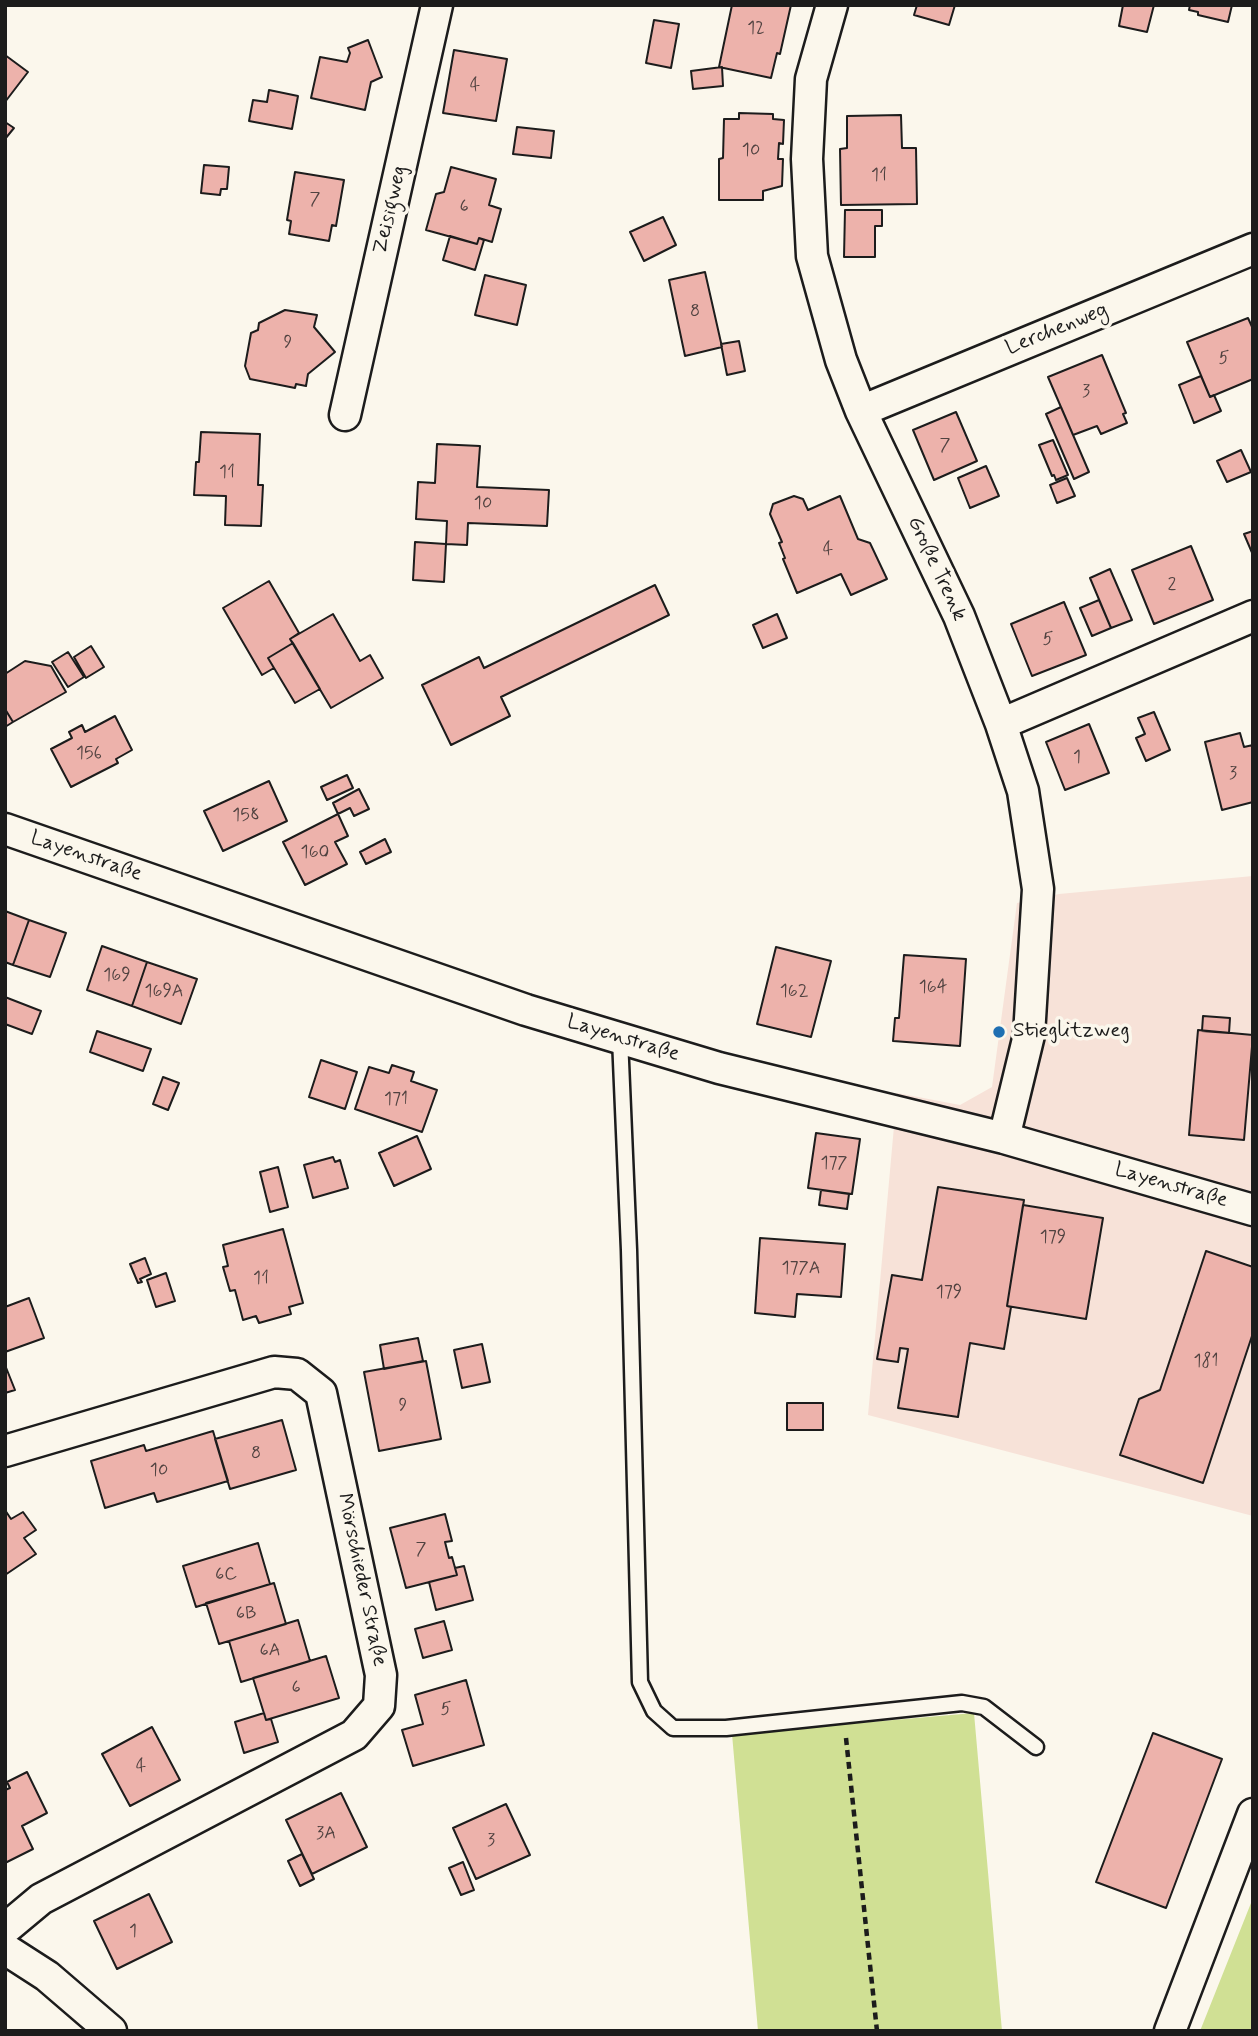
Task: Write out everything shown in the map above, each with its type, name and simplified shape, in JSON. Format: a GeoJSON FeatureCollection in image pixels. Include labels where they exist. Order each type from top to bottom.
{"type":"FeatureCollection","features":[{"type":"Feature","properties":{"kind":"street","name":"Zeisigweg"},"geometry":{"type":"LineString","coordinates":[[345,415],[437,5]]}},
{"type":"Feature","properties":{"kind":"street","name":"Große Trenk"},"geometry":{"type":"LineString","coordinates":[[832,5],[811,79],[807,159],[813,256],[841,360],[861,411],[959,616],[1001,724],[1023,791],[1038,889],[1029,1035],[1004,1138]]}},
{"type":"Feature","properties":{"kind":"street","name":"Lerchenweg"},"geometry":{"type":"LineString","coordinates":[[861,411],[1253,249]]}},
{"type":"Feature","properties":{"kind":"street"},"geometry":{"type":"LineString","coordinates":[[1001,724],[1253,616]]}},
{"type":"Feature","properties":{"kind":"street","name":"Layenstraße"},"geometry":{"type":"LineString","coordinates":[[5,829],[526,1010],[719,1068],[1004,1138],[1253,1210]]}},
{"type":"Feature","properties":{"kind":"street","name":"Mörschieder Straße"},"geometry":{"type":"LineString","coordinates":[[5,1451],[274,1372],[297,1374],[321,1393],[381,1675],[379,1706],[354,1735],[41,1899],[5,1929]]}},
{"type":"Feature","properties":{"kind":"street"},"geometry":{"type":"LineString","coordinates":[[1170,2031],[1253,1814]]}},
{"type":"Feature","properties":{"kind":"street"},"geometry":{"type":"LineString","coordinates":[[5,1949],[47,1976],[111,2031]]}},
{"type":"Feature","properties":{"kind":"lane"},"geometry":{"type":"LineString","coordinates":[[620,1038],[629,1251],[640,1682],[654,1711],[673,1728],[726,1728],[962,1703],[984,1707],[1036,1747]]}},
{"type":"Feature","properties":{"kind":"path"},"geometry":{"type":"LineString","coordinates":[[844,1716],[877,2031]]}},
{"type":"Feature","properties":{"kind":"shaded area"},"geometry":{"type":"Polygon","coordinates":[[[1253,876],[1253,1516],[868,1415],[897,1093],[960,1105],[992,1087],[1017,903],[1059,894],[1253,876]]]}},
{"type":"Feature","properties":{"kind":"green space"},"geometry":{"type":"Polygon","coordinates":[[[974,1713],[1002,2031],[758,2031],[732,1734],[974,1713]]]}},
{"type":"Feature","properties":{"kind":"green space"},"geometry":{"type":"Polygon","coordinates":[[[1253,1898],[1253,2031],[1200,2031],[1253,1898]]]}},
{"type":"Feature","properties":{"kind":"building"},"geometry":{"type":"Polygon","coordinates":[[[732,5],[791,5],[780,54],[777,53],[771,78],[719,67],[732,5]]]}},
{"type":"Feature","properties":{"kind":"building"},"geometry":{"type":"Polygon","coordinates":[[[917,5],[955,5],[949,25],[914,15],[917,5]]]}},
{"type":"Feature","properties":{"kind":"building"},"geometry":{"type":"Polygon","coordinates":[[[1123,5],[1154,5],[1147,32],[1119,26],[1123,5]]]}},
{"type":"Feature","properties":{"kind":"building"},"geometry":{"type":"Polygon","coordinates":[[[1190,5],[1232,5],[1228,22],[1198,15],[1198,12],[1189,10],[1190,5]]]}},
{"type":"Feature","properties":{"kind":"building"},"geometry":{"type":"Polygon","coordinates":[[[654,20],[679,24],[671,68],[646,63],[654,20]]]}},
{"type":"Feature","properties":{"kind":"building"},"geometry":{"type":"Polygon","coordinates":[[[368,40],[382,77],[371,82],[365,110],[311,98],[320,57],[347,62],[350,53],[348,48],[368,40]]]}},
{"type":"Feature","properties":{"kind":"building"},"geometry":{"type":"Polygon","coordinates":[[[454,50],[507,59],[496,121],[443,113],[454,50]]]}},
{"type":"Feature","properties":{"kind":"building"},"geometry":{"type":"Polygon","coordinates":[[[5,55],[28,72],[5,102],[5,55]]]}},
{"type":"Feature","properties":{"kind":"building"},"geometry":{"type":"Polygon","coordinates":[[[722,67],[723,86],[693,89],[691,71],[722,67]]]}},
{"type":"Feature","properties":{"kind":"building"},"geometry":{"type":"Polygon","coordinates":[[[269,90],[298,96],[292,129],[249,121],[253,100],[267,102],[269,90]]]}},
{"type":"Feature","properties":{"kind":"building"},"geometry":{"type":"Polygon","coordinates":[[[739,113],[773,114],[773,119],[784,120],[783,144],[779,143],[778,159],[783,159],[782,186],[763,191],[763,200],[719,200],[719,159],[723,158],[724,119],[739,119],[739,113]]]}},
{"type":"Feature","properties":{"kind":"building"},"geometry":{"type":"Polygon","coordinates":[[[901,115],[902,148],[916,148],[917,204],[841,205],[840,149],[847,148],[847,116],[901,115]]]}},
{"type":"Feature","properties":{"kind":"building"},"geometry":{"type":"Polygon","coordinates":[[[5,122],[14,128],[5,139],[5,122]]]}},
{"type":"Feature","properties":{"kind":"building"},"geometry":{"type":"Polygon","coordinates":[[[517,127],[554,131],[551,158],[513,154],[517,127]]]}},
{"type":"Feature","properties":{"kind":"building"},"geometry":{"type":"Polygon","coordinates":[[[204,165],[229,167],[227,189],[221,189],[220,195],[201,193],[204,165]]]}},
{"type":"Feature","properties":{"kind":"building"},"geometry":{"type":"Polygon","coordinates":[[[451,167],[496,179],[489,205],[501,209],[492,242],[479,238],[477,244],[426,230],[436,194],[444,192],[451,167]]]}},
{"type":"Feature","properties":{"kind":"building"},"geometry":{"type":"Polygon","coordinates":[[[295,172],[344,180],[336,226],[332,225],[329,241],[289,234],[291,221],[287,220],[295,172]]]}},
{"type":"Feature","properties":{"kind":"building"},"geometry":{"type":"Polygon","coordinates":[[[845,210],[882,210],[882,226],[875,226],[875,257],[844,257],[845,210]]]}},
{"type":"Feature","properties":{"kind":"building"},"geometry":{"type":"Polygon","coordinates":[[[663,217],[676,245],[644,261],[630,232],[663,217]]]}},
{"type":"Feature","properties":{"kind":"building"},"geometry":{"type":"Polygon","coordinates":[[[450,236],[477,244],[479,238],[484,240],[475,270],[443,260],[450,236]]]}},
{"type":"Feature","properties":{"kind":"building"},"geometry":{"type":"Polygon","coordinates":[[[705,272],[722,347],[685,356],[669,280],[705,272]]]}},
{"type":"Feature","properties":{"kind":"building"},"geometry":{"type":"Polygon","coordinates":[[[485,275],[526,285],[517,325],[475,315],[485,275]]]}},
{"type":"Feature","properties":{"kind":"building"},"geometry":{"type":"Polygon","coordinates":[[[285,310],[317,315],[314,327],[335,352],[308,374],[306,386],[296,384],[295,388],[250,379],[245,366],[251,333],[258,330],[259,323],[285,310]]]}},
{"type":"Feature","properties":{"kind":"building"},"geometry":{"type":"Polygon","coordinates":[[[1248,318],[1253,329],[1253,379],[1210,397],[1187,342],[1248,318]]]}},
{"type":"Feature","properties":{"kind":"building"},"geometry":{"type":"Polygon","coordinates":[[[739,341],[745,371],[727,375],[721,344],[739,341]]]}},
{"type":"Feature","properties":{"kind":"building"},"geometry":{"type":"Polygon","coordinates":[[[1102,355],[1126,413],[1123,414],[1127,423],[1101,434],[1097,426],[1073,435],[1048,377],[1102,355]]]}},
{"type":"Feature","properties":{"kind":"building"},"geometry":{"type":"Polygon","coordinates":[[[1201,376],[1210,397],[1214,395],[1221,411],[1194,423],[1179,385],[1201,376]]]}},
{"type":"Feature","properties":{"kind":"building"},"geometry":{"type":"Polygon","coordinates":[[[1061,407],[1089,472],[1074,479],[1046,414],[1061,407]]]}},
{"type":"Feature","properties":{"kind":"building"},"geometry":{"type":"Polygon","coordinates":[[[956,412],[977,461],[934,480],[913,430],[956,412]]]}},
{"type":"Feature","properties":{"kind":"building"},"geometry":{"type":"Polygon","coordinates":[[[201,432],[260,434],[258,485],[263,485],[261,526],[225,525],[226,496],[194,495],[201,432]]]}},
{"type":"Feature","properties":{"kind":"building"},"geometry":{"type":"Polygon","coordinates":[[[1053,440],[1068,475],[1056,480],[1039,445],[1053,440]]]}},
{"type":"Feature","properties":{"kind":"building"},"geometry":{"type":"Polygon","coordinates":[[[437,444],[480,446],[477,487],[549,490],[547,526],[468,523],[467,545],[446,544],[447,521],[416,519],[418,482],[435,483],[437,444]]]}},
{"type":"Feature","properties":{"kind":"building"},"geometry":{"type":"Polygon","coordinates":[[[1241,450],[1251,472],[1227,482],[1217,461],[1241,450]]]}},
{"type":"Feature","properties":{"kind":"building"},"geometry":{"type":"Polygon","coordinates":[[[986,466],[999,496],[970,508],[958,478],[986,466]]]}},
{"type":"Feature","properties":{"kind":"building"},"geometry":{"type":"Polygon","coordinates":[[[1067,478],[1075,496],[1057,503],[1050,485],[1067,478]]]}},
{"type":"Feature","properties":{"kind":"building"},"geometry":{"type":"Polygon","coordinates":[[[794,496],[803,499],[808,510],[840,496],[858,539],[870,543],[887,579],[851,595],[841,574],[797,593],[783,559],[785,558],[779,543],[782,542],[770,514],[773,504],[794,496]]]}},
{"type":"Feature","properties":{"kind":"building"},"geometry":{"type":"Polygon","coordinates":[[[1253,531],[1253,555],[1244,534],[1253,531]]]}},
{"type":"Feature","properties":{"kind":"building"},"geometry":{"type":"Polygon","coordinates":[[[415,542],[446,544],[444,582],[413,580],[415,542]]]}},
{"type":"Feature","properties":{"kind":"building"},"geometry":{"type":"Polygon","coordinates":[[[1191,546],[1213,600],[1154,624],[1132,570],[1191,546]]]}},
{"type":"Feature","properties":{"kind":"building"},"geometry":{"type":"Polygon","coordinates":[[[1110,569],[1132,620],[1111,628],[1090,578],[1110,569]]]}},
{"type":"Feature","properties":{"kind":"building"},"geometry":{"type":"Polygon","coordinates":[[[269,581],[299,633],[290,639],[293,643],[268,658],[274,668],[262,675],[223,608],[269,581]]]}},
{"type":"Feature","properties":{"kind":"building"},"geometry":{"type":"Polygon","coordinates":[[[655,585],[669,615],[501,697],[510,716],[451,745],[422,685],[479,657],[484,668],[655,585]]]}},
{"type":"Feature","properties":{"kind":"building"},"geometry":{"type":"Polygon","coordinates":[[[1099,600],[1111,628],[1092,636],[1080,608],[1099,600]]]}},
{"type":"Feature","properties":{"kind":"building"},"geometry":{"type":"Polygon","coordinates":[[[1064,602],[1086,655],[1032,676],[1011,624],[1064,602]]]}},
{"type":"Feature","properties":{"kind":"building"},"geometry":{"type":"Polygon","coordinates":[[[333,614],[360,661],[370,655],[383,678],[331,708],[290,639],[333,614]]]}},
{"type":"Feature","properties":{"kind":"building"},"geometry":{"type":"Polygon","coordinates":[[[777,614],[787,638],[763,648],[753,625],[777,614]]]}},
{"type":"Feature","properties":{"kind":"building"},"geometry":{"type":"Polygon","coordinates":[[[293,643],[320,689],[295,703],[268,658],[293,643]]]}},
{"type":"Feature","properties":{"kind":"building"},"geometry":{"type":"Polygon","coordinates":[[[91,646],[104,667],[86,678],[74,657],[91,646]]]}},
{"type":"Feature","properties":{"kind":"building"},"geometry":{"type":"Polygon","coordinates":[[[68,652],[84,677],[68,687],[52,662],[68,652]]]}},
{"type":"Feature","properties":{"kind":"building"},"geometry":{"type":"Polygon","coordinates":[[[25,661],[51,666],[66,692],[13,722],[5,709],[5,674],[25,661]]]}},
{"type":"Feature","properties":{"kind":"building"},"geometry":{"type":"Polygon","coordinates":[[[5,709],[13,722],[5,727],[5,709]]]}},
{"type":"Feature","properties":{"kind":"building"},"geometry":{"type":"Polygon","coordinates":[[[1154,712],[1170,750],[1146,761],[1136,738],[1145,734],[1138,718],[1154,712]]]}},
{"type":"Feature","properties":{"kind":"building"},"geometry":{"type":"Polygon","coordinates":[[[115,716],[132,750],[116,759],[118,763],[71,787],[51,749],[72,738],[69,732],[82,725],[85,732],[115,716]]]}},
{"type":"Feature","properties":{"kind":"building"},"geometry":{"type":"Polygon","coordinates":[[[1089,724],[1109,773],[1065,790],[1046,742],[1089,724]]]}},
{"type":"Feature","properties":{"kind":"building"},"geometry":{"type":"Polygon","coordinates":[[[1240,733],[1244,747],[1253,745],[1253,802],[1222,810],[1205,742],[1240,733]]]}},
{"type":"Feature","properties":{"kind":"building"},"geometry":{"type":"Polygon","coordinates":[[[347,775],[353,788],[327,800],[321,787],[347,775]]]}},
{"type":"Feature","properties":{"kind":"building"},"geometry":{"type":"Polygon","coordinates":[[[269,781],[287,821],[223,851],[204,811],[269,781]]]}},
{"type":"Feature","properties":{"kind":"building"},"geometry":{"type":"Polygon","coordinates":[[[359,789],[369,809],[354,816],[350,808],[338,814],[333,803],[359,789]]]}},
{"type":"Feature","properties":{"kind":"building"},"geometry":{"type":"Polygon","coordinates":[[[338,814],[348,836],[335,842],[347,864],[305,885],[283,842],[338,814]]]}},
{"type":"Feature","properties":{"kind":"building"},"geometry":{"type":"Polygon","coordinates":[[[385,839],[391,852],[366,864],[360,852],[385,839]]]}},
{"type":"Feature","properties":{"kind":"building"},"geometry":{"type":"Polygon","coordinates":[[[5,911],[29,920],[13,965],[5,962],[5,911]]]}},
{"type":"Feature","properties":{"kind":"building"},"geometry":{"type":"Polygon","coordinates":[[[29,920],[66,933],[50,977],[13,965],[29,920]]]}},
{"type":"Feature","properties":{"kind":"building"},"geometry":{"type":"Polygon","coordinates":[[[102,946],[147,962],[132,1006],[87,990],[102,946]]]}},
{"type":"Feature","properties":{"kind":"building"},"geometry":{"type":"Polygon","coordinates":[[[776,947],[831,961],[811,1037],[757,1024],[776,947]]]}},
{"type":"Feature","properties":{"kind":"building"},"geometry":{"type":"Polygon","coordinates":[[[904,955],[966,959],[960,1046],[893,1041],[895,1018],[899,1018],[904,955]]]}},
{"type":"Feature","properties":{"kind":"building"},"geometry":{"type":"Polygon","coordinates":[[[147,962],[197,979],[181,1024],[132,1006],[147,962]]]}},
{"type":"Feature","properties":{"kind":"building"},"geometry":{"type":"Polygon","coordinates":[[[5,997],[41,1011],[32,1034],[5,1024],[5,997]]]}},
{"type":"Feature","properties":{"kind":"building"},"geometry":{"type":"Polygon","coordinates":[[[1203,1016],[1230,1018],[1229,1033],[1202,1031],[1203,1016]]]}},
{"type":"Feature","properties":{"kind":"building"},"geometry":{"type":"Polygon","coordinates":[[[1198,1030],[1253,1035],[1244,1140],[1189,1135],[1198,1030]]]}},
{"type":"Feature","properties":{"kind":"building"},"geometry":{"type":"Polygon","coordinates":[[[97,1031],[151,1049],[143,1071],[90,1052],[97,1031]]]}},
{"type":"Feature","properties":{"kind":"building"},"geometry":{"type":"Polygon","coordinates":[[[321,1060],[357,1072],[345,1109],[309,1097],[321,1060]]]}},
{"type":"Feature","properties":{"kind":"building"},"geometry":{"type":"Polygon","coordinates":[[[392,1065],[414,1072],[411,1081],[437,1090],[422,1132],[355,1109],[369,1067],[389,1073],[392,1065]]]}},
{"type":"Feature","properties":{"kind":"building"},"geometry":{"type":"Polygon","coordinates":[[[163,1077],[179,1083],[168,1110],[153,1104],[163,1077]]]}},
{"type":"Feature","properties":{"kind":"building"},"geometry":{"type":"Polygon","coordinates":[[[816,1133],[860,1139],[852,1194],[808,1188],[816,1133]]]}},
{"type":"Feature","properties":{"kind":"building"},"geometry":{"type":"Polygon","coordinates":[[[417,1136],[431,1169],[394,1186],[379,1153],[417,1136]]]}},
{"type":"Feature","properties":{"kind":"building"},"geometry":{"type":"Polygon","coordinates":[[[333,1157],[335,1162],[340,1160],[348,1188],[313,1198],[304,1165],[333,1157]]]}},
{"type":"Feature","properties":{"kind":"building"},"geometry":{"type":"Polygon","coordinates":[[[278,1167],[288,1207],[270,1212],[260,1172],[278,1167]]]}},
{"type":"Feature","properties":{"kind":"building"},"geometry":{"type":"Polygon","coordinates":[[[938,1187],[1024,1200],[1007,1306],[1011,1307],[1004,1349],[970,1343],[958,1417],[898,1408],[908,1349],[900,1348],[898,1362],[877,1359],[892,1275],[922,1280],[938,1187]]]}},
{"type":"Feature","properties":{"kind":"building"},"geometry":{"type":"Polygon","coordinates":[[[821,1190],[849,1194],[847,1209],[819,1205],[821,1190]]]}},
{"type":"Feature","properties":{"kind":"building"},"geometry":{"type":"Polygon","coordinates":[[[1023,1205],[1103,1218],[1086,1319],[1007,1306],[1023,1205]]]}},
{"type":"Feature","properties":{"kind":"building"},"geometry":{"type":"Polygon","coordinates":[[[283,1229],[303,1303],[289,1307],[291,1314],[259,1323],[256,1316],[243,1320],[235,1290],[230,1291],[223,1267],[228,1266],[223,1245],[283,1229]]]}},
{"type":"Feature","properties":{"kind":"building"},"geometry":{"type":"Polygon","coordinates":[[[760,1238],[845,1244],[841,1297],[797,1294],[795,1317],[755,1313],[760,1238]]]}},
{"type":"Feature","properties":{"kind":"building"},"geometry":{"type":"Polygon","coordinates":[[[1206,1251],[1253,1267],[1253,1333],[1203,1483],[1120,1455],[1139,1399],[1160,1390],[1206,1251]]]}},
{"type":"Feature","properties":{"kind":"building"},"geometry":{"type":"Polygon","coordinates":[[[145,1258],[151,1274],[140,1279],[142,1282],[138,1283],[130,1264],[145,1258]]]}},
{"type":"Feature","properties":{"kind":"building"},"geometry":{"type":"Polygon","coordinates":[[[166,1273],[175,1301],[156,1307],[147,1280],[166,1273]]]}},
{"type":"Feature","properties":{"kind":"building"},"geometry":{"type":"Polygon","coordinates":[[[29,1298],[44,1338],[5,1352],[5,1307],[29,1298]]]}},
{"type":"Feature","properties":{"kind":"building"},"geometry":{"type":"Polygon","coordinates":[[[418,1338],[423,1361],[384,1369],[380,1345],[418,1338]]]}},
{"type":"Feature","properties":{"kind":"building"},"geometry":{"type":"Polygon","coordinates":[[[482,1344],[490,1382],[462,1388],[454,1350],[482,1344]]]}},
{"type":"Feature","properties":{"kind":"building"},"geometry":{"type":"Polygon","coordinates":[[[426,1361],[441,1439],[379,1451],[364,1372],[426,1361]]]}},
{"type":"Feature","properties":{"kind":"building"},"geometry":{"type":"Polygon","coordinates":[[[5,1365],[15,1390],[5,1393],[5,1365]]]}},
{"type":"Feature","properties":{"kind":"building"},"geometry":{"type":"Polygon","coordinates":[[[787,1403],[823,1403],[823,1430],[787,1430],[787,1403]]]}},
{"type":"Feature","properties":{"kind":"building"},"geometry":{"type":"Polygon","coordinates":[[[282,1420],[296,1470],[230,1489],[215,1439],[282,1420]]]}},
{"type":"Feature","properties":{"kind":"building"},"geometry":{"type":"Polygon","coordinates":[[[213,1431],[228,1481],[157,1502],[154,1493],[105,1508],[91,1461],[144,1445],[146,1451],[213,1431]]]}},
{"type":"Feature","properties":{"kind":"building"},"geometry":{"type":"Polygon","coordinates":[[[5,1510],[11,1519],[23,1512],[36,1530],[24,1538],[36,1554],[5,1575],[5,1510]]]}},
{"type":"Feature","properties":{"kind":"building"},"geometry":{"type":"Polygon","coordinates":[[[445,1514],[452,1541],[445,1542],[457,1575],[406,1588],[390,1528],[445,1514]]]}},
{"type":"Feature","properties":{"kind":"building"},"geometry":{"type":"Polygon","coordinates":[[[258,1543],[270,1584],[196,1607],[183,1566],[258,1543]]]}},
{"type":"Feature","properties":{"kind":"building"},"geometry":{"type":"Polygon","coordinates":[[[464,1566],[473,1600],[436,1610],[429,1582],[457,1575],[455,1568],[464,1566]]]}},
{"type":"Feature","properties":{"kind":"building"},"geometry":{"type":"Polygon","coordinates":[[[274,1583],[286,1624],[219,1644],[206,1603],[274,1583]]]}},
{"type":"Feature","properties":{"kind":"building"},"geometry":{"type":"Polygon","coordinates":[[[298,1620],[310,1661],[241,1682],[229,1641],[298,1620]]]}},
{"type":"Feature","properties":{"kind":"building"},"geometry":{"type":"Polygon","coordinates":[[[444,1621],[452,1650],[423,1658],[415,1629],[444,1621]]]}},
{"type":"Feature","properties":{"kind":"building"},"geometry":{"type":"Polygon","coordinates":[[[326,1656],[339,1698],[266,1720],[253,1678],[326,1656]]]}},
{"type":"Feature","properties":{"kind":"building"},"geometry":{"type":"Polygon","coordinates":[[[466,1680],[484,1745],[413,1766],[402,1730],[423,1724],[415,1695],[466,1680]]]}},
{"type":"Feature","properties":{"kind":"building"},"geometry":{"type":"Polygon","coordinates":[[[264,1713],[266,1720],[271,1719],[278,1742],[244,1753],[235,1722],[264,1713]]]}},
{"type":"Feature","properties":{"kind":"building"},"geometry":{"type":"Polygon","coordinates":[[[152,1727],[180,1780],[130,1806],[102,1754],[152,1727]]]}},
{"type":"Feature","properties":{"kind":"building"},"geometry":{"type":"Polygon","coordinates":[[[1153,1733],[1222,1759],[1166,1908],[1096,1882],[1153,1733]]]}},
{"type":"Feature","properties":{"kind":"building"},"geometry":{"type":"Polygon","coordinates":[[[27,1772],[47,1813],[22,1826],[33,1849],[5,1863],[5,1790],[10,1788],[7,1782],[27,1772]]]}},
{"type":"Feature","properties":{"kind":"building"},"geometry":{"type":"Polygon","coordinates":[[[341,1793],[367,1847],[312,1874],[286,1820],[341,1793]]]}},
{"type":"Feature","properties":{"kind":"building"},"geometry":{"type":"Polygon","coordinates":[[[506,1804],[530,1855],[476,1879],[453,1828],[506,1804]]]}},
{"type":"Feature","properties":{"kind":"building"},"geometry":{"type":"Polygon","coordinates":[[[302,1854],[314,1879],[300,1886],[288,1861],[302,1854]]]}},
{"type":"Feature","properties":{"kind":"building"},"geometry":{"type":"Polygon","coordinates":[[[463,1862],[474,1890],[461,1895],[449,1868],[463,1862]]]}},
{"type":"Feature","properties":{"kind":"building"},"geometry":{"type":"Polygon","coordinates":[[[149,1894],[172,1942],[117,1969],[94,1921],[149,1894]]]}},
{"type":"Feature","properties":{"kind":"place","name":"Stieglitzweg"},"geometry":{"type":"Point","coordinates":[999,1032]}}]}
